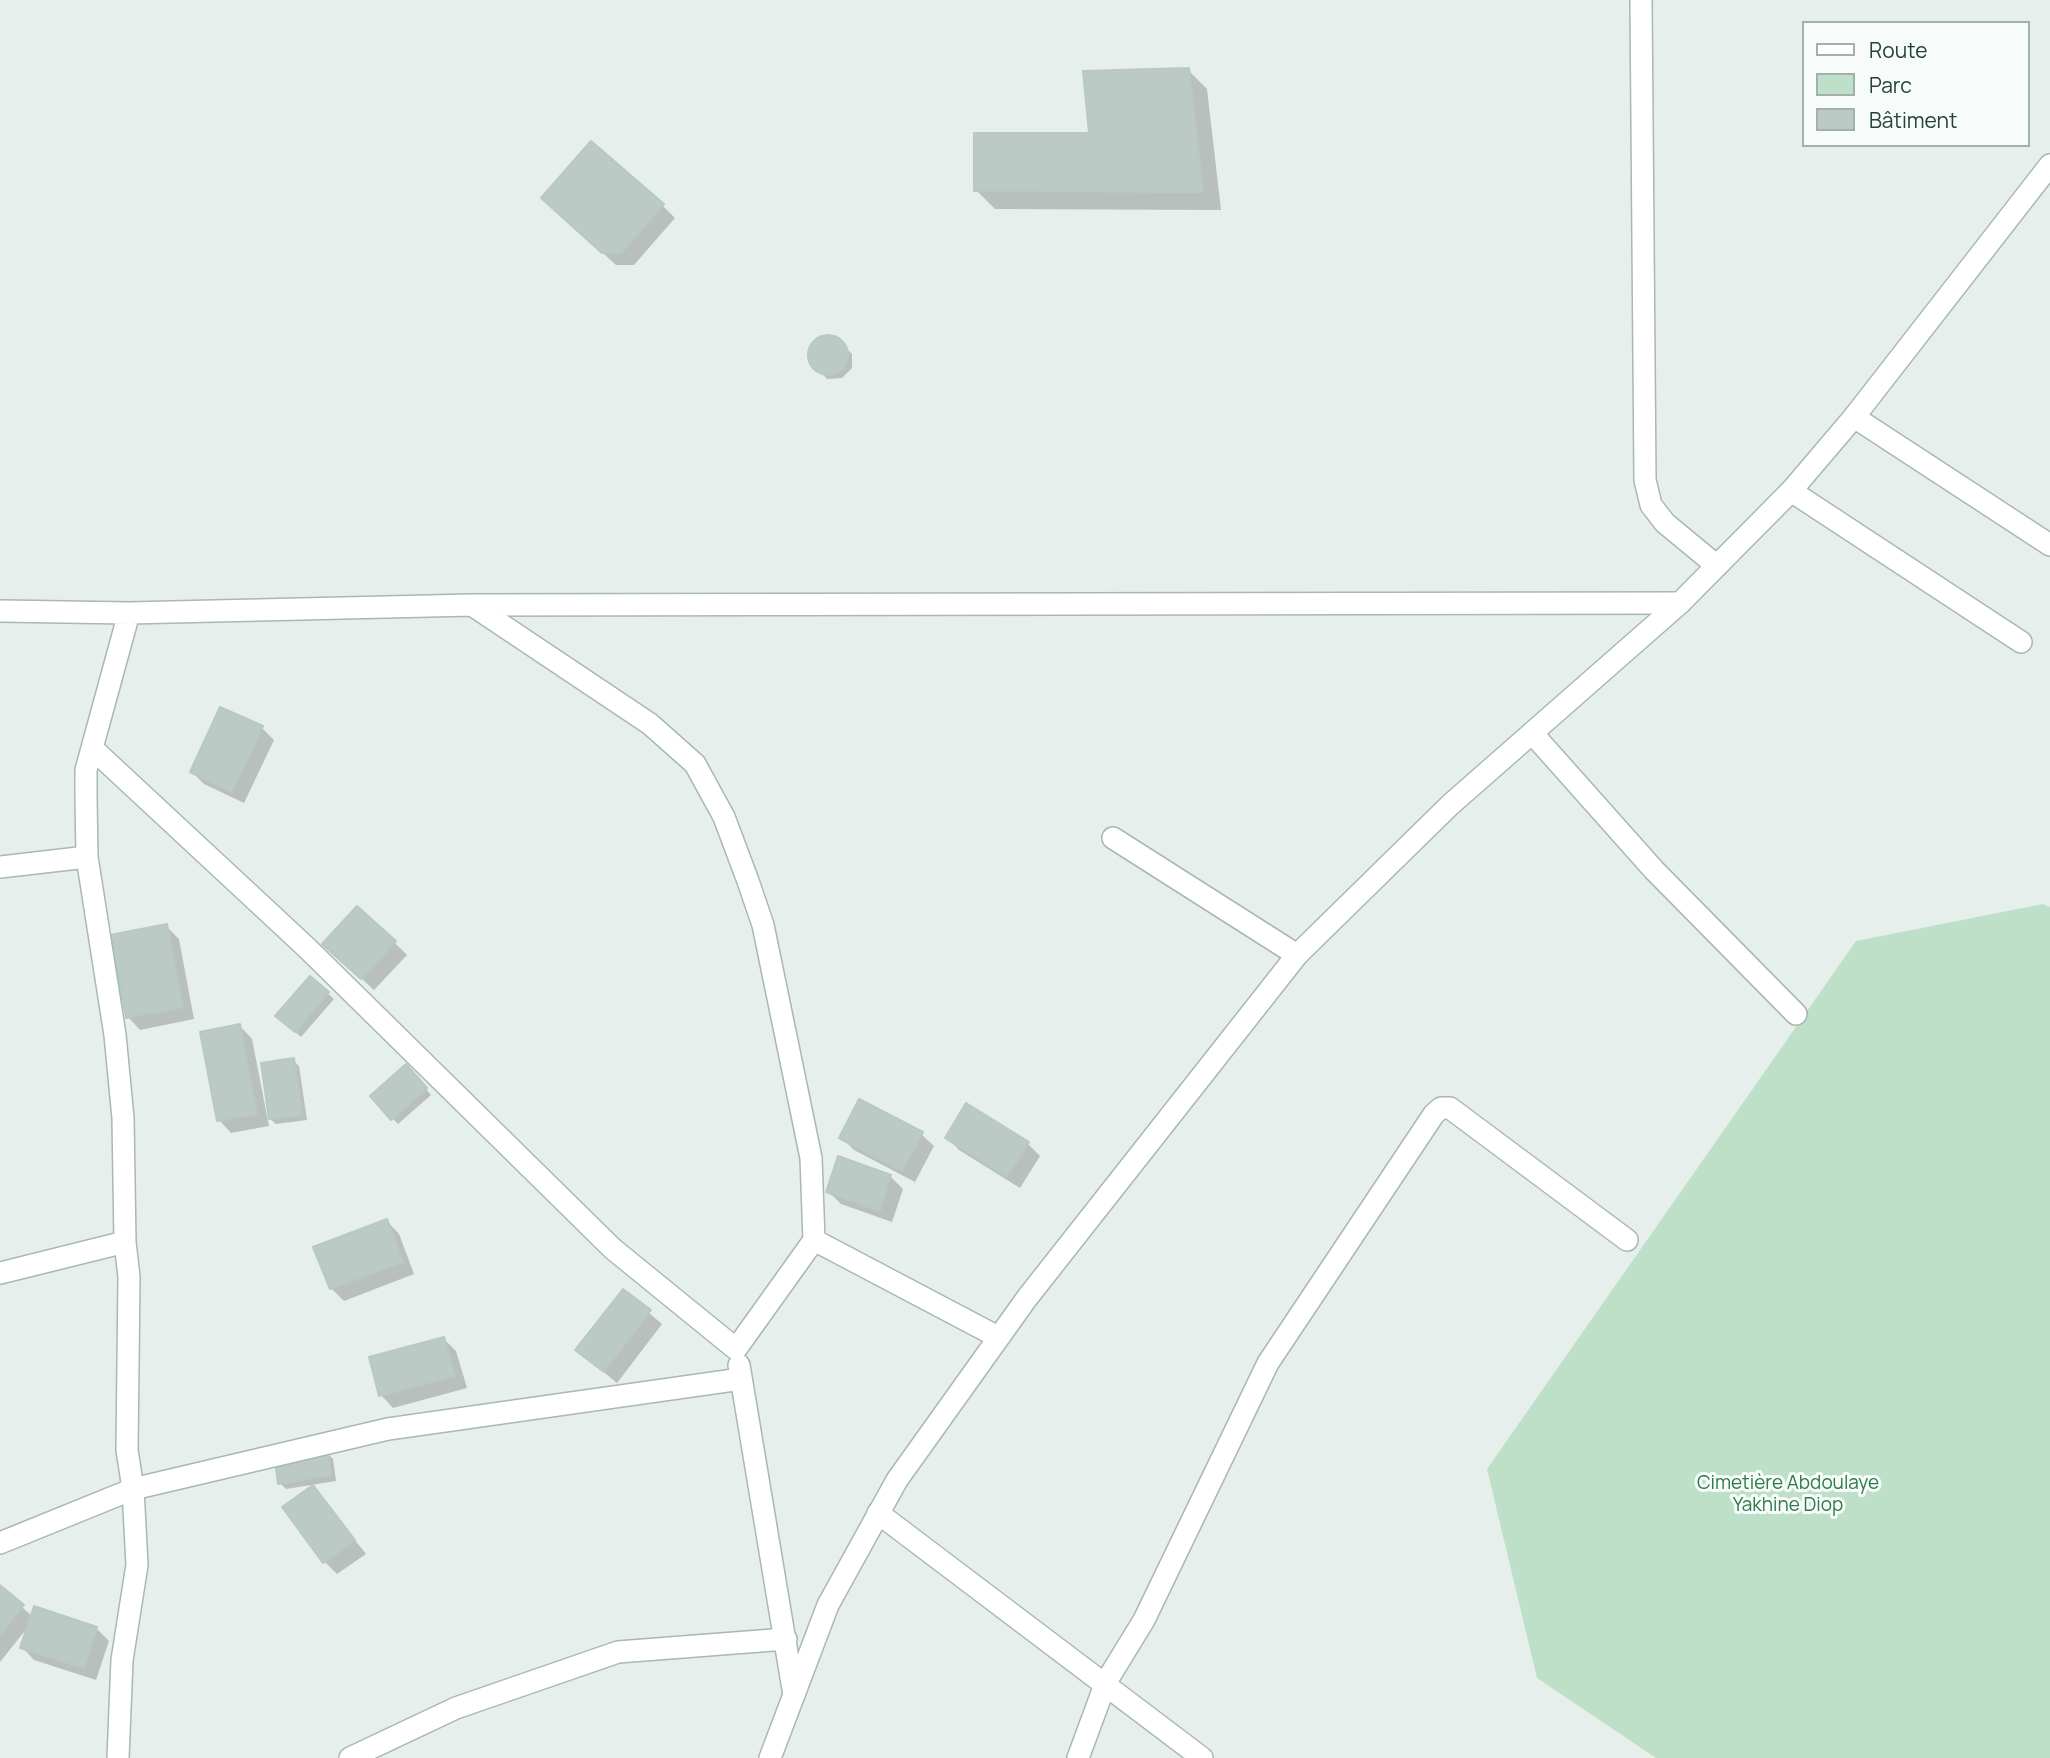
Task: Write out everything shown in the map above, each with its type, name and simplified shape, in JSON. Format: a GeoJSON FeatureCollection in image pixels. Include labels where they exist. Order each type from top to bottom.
{"type":"FeatureCollection","features":[{"type":"Feature","properties":{"kind":"street"},"geometry":{"type":"LineString","coordinates":[[1641,0],[1645,480],[1651,505],[1665,523],[1717,565]]}},
{"type":"Feature","properties":{"kind":"street"},"geometry":{"type":"LineString","coordinates":[[770,1758],[828,1605],[897,1480],[998,1337],[1297,955],[1450,805],[1679,603],[1791,491],[1854,417],[2050,164]]}},
{"type":"Feature","properties":{"kind":"street"},"geometry":{"type":"LineString","coordinates":[[1854,417],[2050,545]]}},
{"type":"Feature","properties":{"kind":"street"},"geometry":{"type":"LineString","coordinates":[[1791,491],[2021,642]]}},
{"type":"Feature","properties":{"kind":"street"},"geometry":{"type":"LineString","coordinates":[[0,611],[129,613],[472,605],[1679,603]]}},
{"type":"Feature","properties":{"kind":"street"},"geometry":{"type":"LineString","coordinates":[[472,605],[650,723],[695,764],[718,807],[763,925],[811,1158],[814,1240],[736,1349]]}},
{"type":"Feature","properties":{"kind":"street"},"geometry":{"type":"LineString","coordinates":[[118,1758],[122,1660],[137,1565],[133,1489],[127,1450],[129,1276],[125,1242],[123,1118],[115,1035],[87,857],[86,770],[129,613]]}},
{"type":"Feature","properties":{"kind":"street"},"geometry":{"type":"LineString","coordinates":[[1532,733],[1654,870],[1796,1014]]}},
{"type":"Feature","properties":{"kind":"street"},"geometry":{"type":"LineString","coordinates":[[93,749],[306,947],[613,1249],[736,1349],[794,1695]]}},
{"type":"Feature","properties":{"kind":"street"},"geometry":{"type":"LineString","coordinates":[[1113,838],[1297,955]]}},
{"type":"Feature","properties":{"kind":"street"},"geometry":{"type":"LineString","coordinates":[[0,867],[87,857]]}},
{"type":"Feature","properties":{"kind":"street"},"geometry":{"type":"LineString","coordinates":[[1078,1758],[1106,1682],[1144,1620],[1268,1363],[1434,1114],[1441,1108],[1450,1108],[1628,1240]]}},
{"type":"Feature","properties":{"kind":"street"},"geometry":{"type":"LineString","coordinates":[[814,1240],[998,1337]]}},
{"type":"Feature","properties":{"kind":"street"},"geometry":{"type":"LineString","coordinates":[[0,1273],[125,1242]]}},
{"type":"Feature","properties":{"kind":"street"},"geometry":{"type":"LineString","coordinates":[[0,1543],[133,1489],[388,1429],[741,1379]]}},
{"type":"Feature","properties":{"kind":"street"},"geometry":{"type":"LineString","coordinates":[[878,1513],[1106,1682],[1202,1758]]}},
{"type":"Feature","properties":{"kind":"street"},"geometry":{"type":"LineString","coordinates":[[350,1758],[456,1707],[618,1653],[786,1639]]}},
{"type":"Feature","properties":{"kind":"green space","name":"Cimetière Abdoulaye Yakhine Diop"},"geometry":{"type":"Polygon","coordinates":[[[2043,904],[2050,907],[2050,1758],[1656,1758],[1537,1678],[1487,1469],[1856,941],[2043,904]]]}},
{"type":"Feature","properties":{"kind":"building"},"geometry":{"type":"Polygon","coordinates":[[[1189,68],[1203,192],[974,191],[974,133],[1089,133],[1083,71],[1189,68]]]}},
{"type":"Feature","properties":{"kind":"building"},"geometry":{"type":"Polygon","coordinates":[[[591,141],[664,204],[621,253],[602,253],[541,198],[591,141]]]}},
{"type":"Feature","properties":{"kind":"building"},"geometry":{"type":"Polygon","coordinates":[[[828,335],[842,341],[848,355],[842,369],[828,375],[814,369],[808,355],[814,341],[828,335]]]}},
{"type":"Feature","properties":{"kind":"building"},"geometry":{"type":"Polygon","coordinates":[[[220,707],[263,726],[232,792],[190,772],[220,707]]]}},
{"type":"Feature","properties":{"kind":"building"},"geometry":{"type":"Polygon","coordinates":[[[357,906],[396,941],[361,979],[322,944],[357,906]]]}},
{"type":"Feature","properties":{"kind":"building"},"geometry":{"type":"Polygon","coordinates":[[[167,924],[183,1007],[126,1018],[110,935],[167,924]]]}},
{"type":"Feature","properties":{"kind":"building"},"geometry":{"type":"Polygon","coordinates":[[[310,976],[329,992],[295,1032],[275,1016],[310,976]]]}},
{"type":"Feature","properties":{"kind":"building"},"geometry":{"type":"Polygon","coordinates":[[[240,1024],[257,1114],[217,1121],[200,1032],[240,1024]]]}},
{"type":"Feature","properties":{"kind":"building"},"geometry":{"type":"Polygon","coordinates":[[[294,1058],[302,1115],[269,1119],[261,1063],[294,1058]]]}},
{"type":"Feature","properties":{"kind":"building"},"geometry":{"type":"Polygon","coordinates":[[[406,1064],[427,1088],[391,1120],[370,1096],[406,1064]]]}},
{"type":"Feature","properties":{"kind":"building"},"geometry":{"type":"Polygon","coordinates":[[[859,1099],[923,1132],[902,1171],[839,1138],[859,1099]]]}},
{"type":"Feature","properties":{"kind":"building"},"geometry":{"type":"Polygon","coordinates":[[[966,1103],[1029,1142],[1007,1177],[945,1138],[966,1103]]]}},
{"type":"Feature","properties":{"kind":"building"},"geometry":{"type":"Polygon","coordinates":[[[838,1156],[891,1175],[880,1211],[826,1192],[838,1156]]]}},
{"type":"Feature","properties":{"kind":"building"},"geometry":{"type":"Polygon","coordinates":[[[387,1219],[403,1262],[330,1289],[313,1247],[387,1219]]]}},
{"type":"Feature","properties":{"kind":"building"},"geometry":{"type":"Polygon","coordinates":[[[623,1289],[651,1310],[604,1372],[575,1350],[623,1289]]]}},
{"type":"Feature","properties":{"kind":"building"},"geometry":{"type":"Polygon","coordinates":[[[444,1337],[455,1376],[379,1396],[369,1357],[444,1337]]]}},
{"type":"Feature","properties":{"kind":"building"},"geometry":{"type":"Polygon","coordinates":[[[327,1451],[331,1475],[278,1484],[275,1460],[327,1451]]]}},
{"type":"Feature","properties":{"kind":"building"},"geometry":{"type":"Polygon","coordinates":[[[313,1485],[355,1540],[323,1563],[282,1507],[313,1485]]]}},
{"type":"Feature","properties":{"kind":"building"},"geometry":{"type":"Polygon","coordinates":[[[0,1585],[24,1605],[0,1635],[0,1585]]]}},
{"type":"Feature","properties":{"kind":"building"},"geometry":{"type":"Polygon","coordinates":[[[34,1606],[97,1627],[84,1668],[20,1648],[34,1606]]]}}]}
